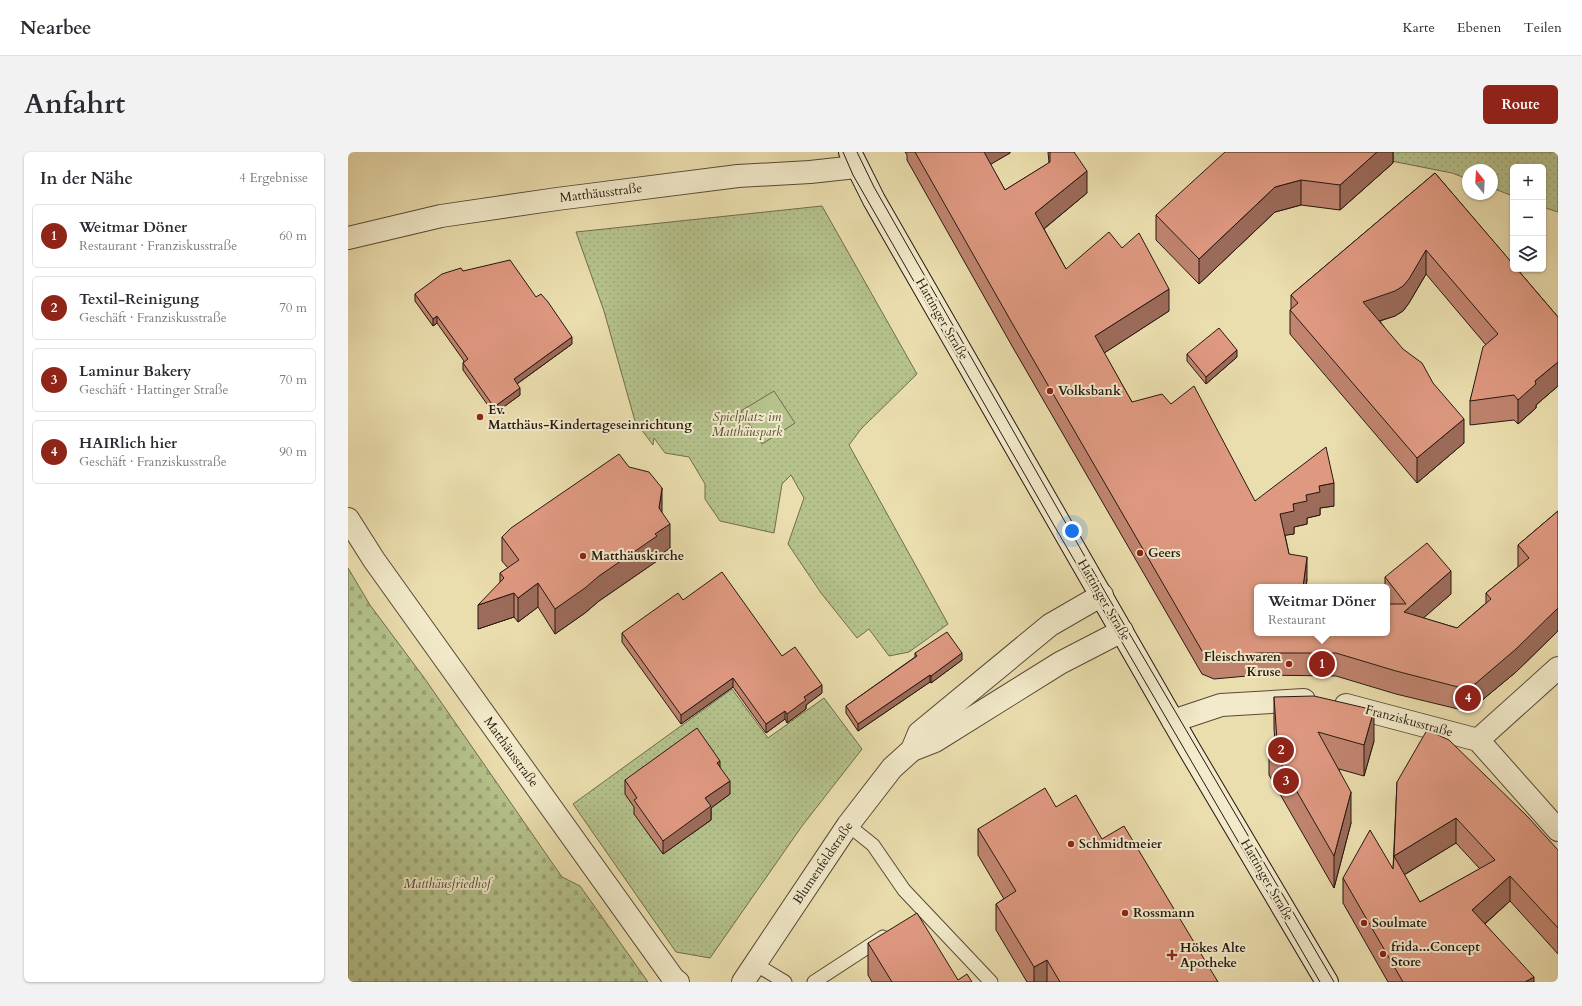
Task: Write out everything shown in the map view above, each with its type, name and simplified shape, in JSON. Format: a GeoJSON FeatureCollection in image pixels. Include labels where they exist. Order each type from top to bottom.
{"type":"FeatureCollection","features":[{"type":"Feature","properties":{"kind":"street","name":"Matthäusstraße"},"geometry":{"type":"LineString","coordinates":[[348,238],[442,216],[557,199],[738,176],[810,172],[853,159]]}},
{"type":"Feature","properties":{"kind":"street","name":"Hattinger Straße"},"geometry":{"type":"LineString","coordinates":[[853,159],[980,385],[1102,594],[1173,721],[1327,982]]}},
{"type":"Feature","properties":{"kind":"street","name":"Matthäusstraße"},"geometry":{"type":"LineString","coordinates":[[348,519],[392,585],[668,972],[678,982]]}},
{"type":"Feature","properties":{"kind":"street","name":"Blumenfeldstraße"},"geometry":{"type":"LineString","coordinates":[[912,750],[919,733],[1018,651],[1050,625],[1102,594]]}},
{"type":"Feature","properties":{"kind":"street","name":"Blumenfeldstraße"},"geometry":{"type":"LineString","coordinates":[[749,973],[848,825],[892,768],[912,750],[935,741],[1060,663],[1122,631]]}},
{"type":"Feature","properties":{"kind":"street"},"geometry":{"type":"LineString","coordinates":[[1558,668],[1478,740],[1558,830]]}},
{"type":"Feature","properties":{"kind":"street","name":"Franziskusstraße"},"geometry":{"type":"LineString","coordinates":[[1173,721],[1221,705],[1303,700],[1345,705],[1478,740]]}},
{"type":"Feature","properties":{"kind":"lane"},"geometry":{"type":"LineString","coordinates":[[848,825],[873,845],[904,890],[992,982]]}},
{"type":"Feature","properties":{"kind":"lane"},"geometry":{"type":"LineString","coordinates":[[910,919],[923,910]]}},
{"type":"Feature","properties":{"kind":"lane"},"geometry":{"type":"LineString","coordinates":[[814,982],[891,932]]}},
{"type":"Feature","properties":{"kind":"lane"},"geometry":{"type":"LineString","coordinates":[[749,973],[785,982]]}},
{"type":"Feature","properties":{"kind":"green space"},"geometry":{"type":"Polygon","coordinates":[[[1346,152],[1558,152],[1558,212],[1546,208],[1546,164],[1510,164],[1510,195],[1498,190],[1498,164],[1462,164],[1462,177],[1452,173],[1346,152]]]}},
{"type":"Feature","properties":{"kind":"green space","name":"Spielplatz im Matthäuspark"},"geometry":{"type":"Polygon","coordinates":[[[822,206],[917,374],[861,429],[849,445],[948,624],[909,652],[889,656],[869,629],[857,638],[821,593],[788,544],[804,498],[791,475],[782,484],[774,533],[720,521],[705,499],[705,484],[689,457],[665,453],[654,438],[653,445],[635,421],[604,311],[576,232],[822,206]]]}},
{"type":"Feature","properties":{"kind":"green space"},"geometry":{"type":"Polygon","coordinates":[[[774,391],[795,423],[762,444],[741,411],[774,391]]]}},
{"type":"Feature","properties":{"kind":"green space","name":"Matthäusfriedhof"},"geometry":{"type":"Polygon","coordinates":[[[348,568],[370,605],[425,679],[562,877],[580,886],[648,982],[348,982],[348,568]]]}},
{"type":"Feature","properties":{"kind":"green space"},"geometry":{"type":"Polygon","coordinates":[[[732,689],[768,738],[824,698],[862,749],[802,826],[710,958],[676,952],[573,804],[732,689]]]}},
{"type":"Feature","properties":{"kind":"building"},"geometry":{"type":"Polygon","coordinates":[[[915,152],[984,152],[1005,190],[1050,162],[1050,152],[1074,152],[1087,171],[1035,213],[1066,269],[1109,232],[1122,248],[1139,233],[1169,289],[1095,336],[1132,402],[1162,394],[1171,404],[1194,386],[1255,501],[1326,447],[1334,483],[1319,486],[1320,492],[1306,495],[1307,501],[1293,504],[1294,511],[1280,514],[1289,554],[1307,557],[1303,584],[1254,584],[1254,636],[1390,636],[1390,604],[1406,604],[1385,577],[1427,543],[1451,571],[1404,612],[1457,628],[1491,599],[1486,593],[1529,558],[1518,545],[1558,511],[1558,608],[1516,649],[1475,684],[1458,687],[1396,671],[1336,653],[1258,653],[1214,657],[1202,651],[915,152]]]}},
{"type":"Feature","properties":{"kind":"building"},"geometry":{"type":"Polygon","coordinates":[[[1225,152],[1377,152],[1340,185],[1301,180],[1275,187],[1199,259],[1156,215],[1225,152]]]}},
{"type":"Feature","properties":{"kind":"building"},"geometry":{"type":"Polygon","coordinates":[[[1435,173],[1510,260],[1510,272],[1520,272],[1558,317],[1558,362],[1535,381],[1536,384],[1518,400],[1514,395],[1470,401],[1483,347],[1498,334],[1426,250],[1409,279],[1403,286],[1395,291],[1363,302],[1403,349],[1422,363],[1433,383],[1464,419],[1417,458],[1290,310],[1298,303],[1291,295],[1435,173]]]}},
{"type":"Feature","properties":{"kind":"building"},"geometry":{"type":"Polygon","coordinates":[[[510,260],[536,297],[541,294],[548,302],[572,337],[514,379],[520,388],[494,407],[463,363],[468,359],[437,316],[433,319],[415,294],[442,274],[461,268],[463,271],[510,260]]]}},
{"type":"Feature","properties":{"kind":"building"},"geometry":{"type":"Polygon","coordinates":[[[1219,328],[1237,350],[1206,377],[1187,354],[1219,328]]]}},
{"type":"Feature","properties":{"kind":"building","name":"Matthäuskirche"},"geometry":{"type":"Polygon","coordinates":[[[619,454],[629,467],[649,472],[662,488],[659,508],[670,524],[655,534],[657,536],[599,576],[585,588],[555,609],[538,583],[518,598],[514,593],[478,605],[504,578],[500,573],[519,560],[502,537],[511,528],[619,454]]]}},
{"type":"Feature","properties":{"kind":"building"},"geometry":{"type":"Polygon","coordinates":[[[722,572],[782,656],[795,647],[822,685],[804,697],[806,700],[787,714],[785,711],[766,724],[733,678],[681,715],[622,633],[678,593],[683,600],[722,572]]]}},
{"type":"Feature","properties":{"kind":"building"},"geometry":{"type":"Polygon","coordinates":[[[947,632],[962,653],[931,676],[930,675],[858,724],[846,706],[917,656],[915,653],[947,632]]]}},
{"type":"Feature","properties":{"kind":"building"},"geometry":{"type":"Polygon","coordinates":[[[1314,696],[1374,710],[1364,745],[1318,732],[1351,792],[1334,856],[1269,743],[1277,740],[1274,697],[1314,696]]]}},
{"type":"Feature","properties":{"kind":"building"},"geometry":{"type":"Polygon","coordinates":[[[697,728],[720,761],[717,763],[730,781],[705,798],[711,806],[663,841],[634,800],[637,798],[625,780],[697,728]]]}},
{"type":"Feature","properties":{"kind":"building"},"geometry":{"type":"Polygon","coordinates":[[[1427,730],[1449,740],[1527,816],[1558,850],[1558,928],[1510,876],[1472,910],[1534,977],[1525,982],[1403,982],[1343,878],[1370,830],[1393,869],[1397,782],[1427,730]],[[1456,818],[1394,856],[1420,902],[1495,860],[1456,818]]]}},
{"type":"Feature","properties":{"kind":"building"},"geometry":{"type":"Polygon","coordinates":[[[1045,788],[1056,807],[1076,795],[1102,839],[1124,826],[1218,982],[1060,982],[1047,960],[1034,967],[996,904],[1016,891],[978,829],[1045,788]]]}},
{"type":"Feature","properties":{"kind":"building"},"geometry":{"type":"Polygon","coordinates":[[[917,913],[958,980],[967,974],[972,982],[892,982],[868,943],[917,913]]]}},
{"type":"Feature","properties":{"kind":"tram line"},"geometry":{"type":"LineString","coordinates":[[843,152],[853,175],[1052,522],[1320,982]]}},
{"type":"Feature","properties":{"kind":"tram line"},"geometry":{"type":"LineString","coordinates":[[857,152],[874,187],[1108,597],[1334,982]]}},
{"type":"Feature","properties":{"kind":"place","name":"Volksbank"},"geometry":{"type":"Point","coordinates":[1050,391]}},
{"type":"Feature","properties":{"kind":"place","name":"Ev. Matthäus-Kindertageseinrichtung"},"geometry":{"type":"Point","coordinates":[480,417]}},
{"type":"Feature","properties":{"kind":"place","name":"Geers"},"geometry":{"type":"Point","coordinates":[1140,553]}},
{"type":"Feature","properties":{"kind":"place","name":"Matthäuskirche"},"geometry":{"type":"Point","coordinates":[583,556]}},
{"type":"Feature","properties":{"kind":"place","name":"Fleischwaren Kruse"},"geometry":{"type":"Point","coordinates":[1289,664]}},
{"type":"Feature","properties":{"kind":"place","name":"Weitmar Döner"},"geometry":{"type":"Point","coordinates":[1322,664]}},
{"type":"Feature","properties":{"kind":"place","name":"HAIRlich hier"},"geometry":{"type":"Point","coordinates":[1468,698]}},
{"type":"Feature","properties":{"kind":"place","name":"Textil-Reinigung"},"geometry":{"type":"Point","coordinates":[1281,750]}},
{"type":"Feature","properties":{"kind":"place","name":"Laminur Bakery"},"geometry":{"type":"Point","coordinates":[1286,781]}},
{"type":"Feature","properties":{"kind":"place","name":"Schmidtmeier"},"geometry":{"type":"Point","coordinates":[1071,844]}},
{"type":"Feature","properties":{"kind":"place","name":"Rossmann"},"geometry":{"type":"Point","coordinates":[1125,913]}},
{"type":"Feature","properties":{"kind":"place","name":"Soulmate"},"geometry":{"type":"Point","coordinates":[1364,923]}},
{"type":"Feature","properties":{"kind":"place","name":"frida...Concept Store"},"geometry":{"type":"Point","coordinates":[1383,954]}},
{"type":"Feature","properties":{"kind":"place","name":"Hökes Alte Apotheke"},"geometry":{"type":"Point","coordinates":[1172,955]}}]}
